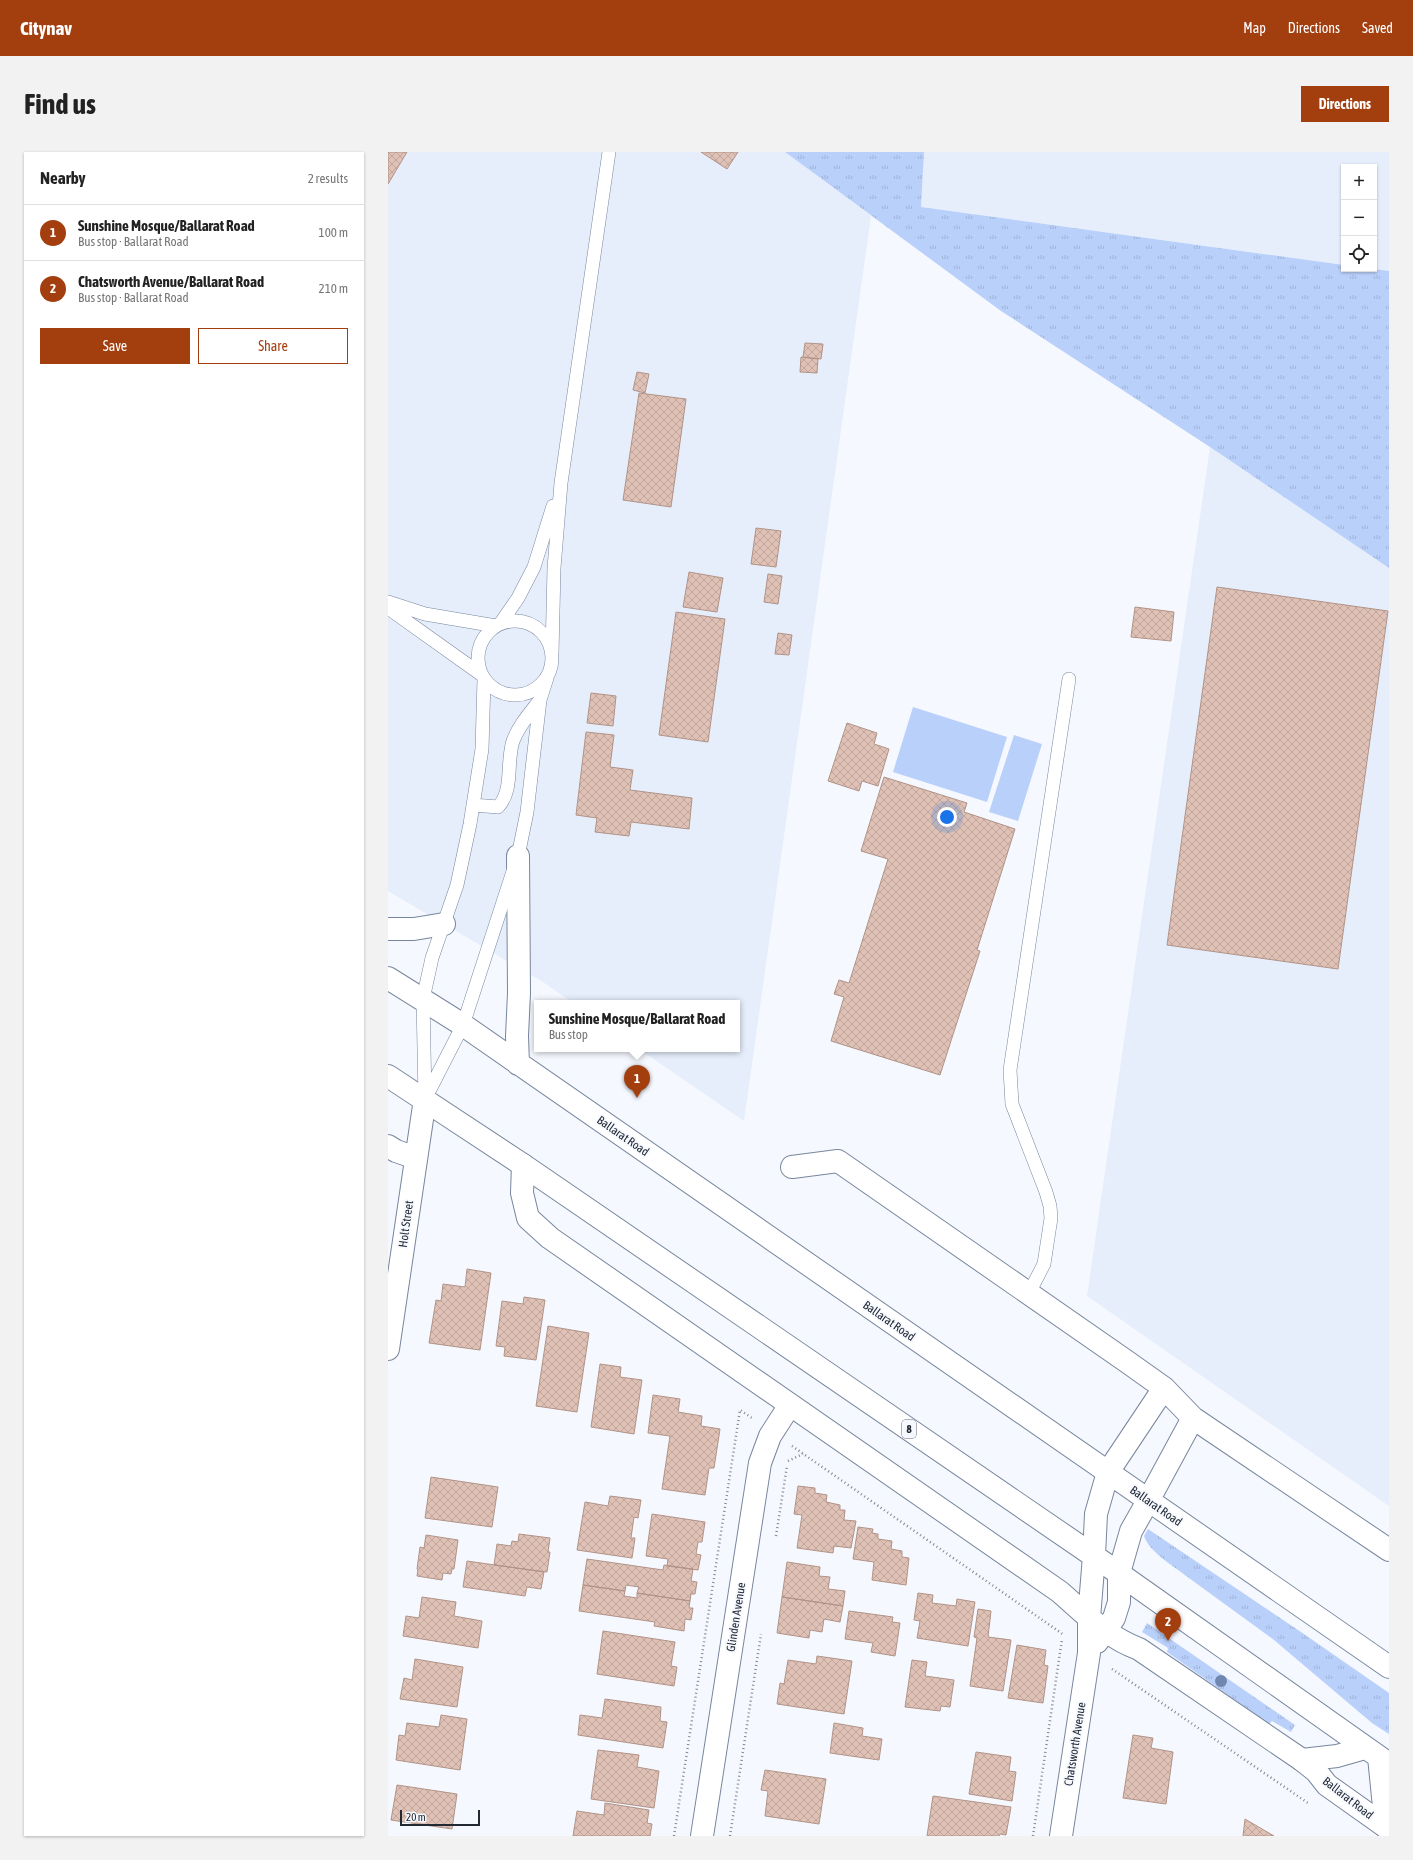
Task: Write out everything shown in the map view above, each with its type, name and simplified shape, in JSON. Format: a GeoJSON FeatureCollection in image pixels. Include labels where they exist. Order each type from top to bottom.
{"type":"FeatureCollection","features":[{"type":"Feature","properties":{"kind":"main road"},"geometry":{"type":"LineString","coordinates":[[518,856],[520,993],[517,1036],[518,1064]]}},
{"type":"Feature","properties":{"kind":"main road"},"geometry":{"type":"LineString","coordinates":[[388,929],[414,929],[444,924]]}},
{"type":"Feature","properties":{"kind":"main road","name":"Ballarat Road"},"geometry":{"type":"LineString","coordinates":[[388,978],[463,1025],[1389,1667]]}},
{"type":"Feature","properties":{"kind":"main road","name":"8"},"geometry":{"type":"LineString","coordinates":[[388,1076],[523,1165],[1094,1556],[1378,1756]]}},
{"type":"Feature","properties":{"kind":"main road","name":"Holt Street"},"geometry":{"type":"LineString","coordinates":[[388,1349],[425,1099]]}},
{"type":"Feature","properties":{"kind":"main road"},"geometry":{"type":"LineString","coordinates":[[388,1146],[396,1151],[416,1158]]}},
{"type":"Feature","properties":{"kind":"main road"},"geometry":{"type":"LineString","coordinates":[[792,1167],[838,1161],[1164,1388],[1193,1418],[1389,1550]]}},
{"type":"Feature","properties":{"kind":"main road","name":"Ballarat Road"},"geometry":{"type":"LineString","coordinates":[[523,1165],[522,1193],[528,1218],[550,1238],[1060,1592],[1097,1624],[1129,1645],[1139,1649],[1302,1760],[1316,1771],[1327,1785],[1388,1828]]}},
{"type":"Feature","properties":{"kind":"main road","name":"Chatsworth Avenue"},"geometry":{"type":"LineString","coordinates":[[1061,1836],[1089,1653],[1097,1624],[1094,1556],[1096,1514],[1108,1472],[1164,1388]]}},
{"type":"Feature","properties":{"kind":"main road","name":"Glinden Avenue"},"geometry":{"type":"LineString","coordinates":[[702,1836],[760,1462],[772,1432],[790,1405]]}},
{"type":"Feature","properties":{"kind":"main road","name":"Chatsworth Avenue"},"geometry":{"type":"LineString","coordinates":[[1097,1624],[1114,1618],[1119,1602],[1119,1574],[1131,1531],[1193,1418]]}},
{"type":"Feature","properties":{"kind":"main road"},"geometry":{"type":"LineString","coordinates":[[1302,1760],[1337,1756],[1378,1756],[1388,1828]]}},
{"type":"Feature","properties":{"kind":"lane"},"geometry":{"type":"LineString","coordinates":[[425,1099],[463,1025],[518,856],[527,812],[540,700],[552,666],[554,568],[561,483],[609,152]]}},
{"type":"Feature","properties":{"kind":"lane"},"geometry":{"type":"LineString","coordinates":[[425,1099],[423,999],[432,958],[457,885],[473,805],[482,748],[483,677],[479,668],[478,656],[480,644],[487,634],[498,625],[518,598],[534,568],[561,483]]}},
{"type":"Feature","properties":{"kind":"lane"},"geometry":{"type":"LineString","coordinates":[[388,602],[425,614],[498,625],[507,622],[520,621],[532,624],[542,632],[549,642],[552,654]]}},
{"type":"Feature","properties":{"kind":"lane"},"geometry":{"type":"LineString","coordinates":[[388,608],[483,677],[493,688],[504,694],[516,695],[528,693],[539,687],[547,678]]}},
{"type":"Feature","properties":{"kind":"lane"},"geometry":{"type":"LineString","coordinates":[[1029,1293],[1044,1264],[1051,1218],[1050,1206],[1012,1104],[1010,1070],[1069,679]]}},
{"type":"Feature","properties":{"kind":"lane"},"geometry":{"type":"LineString","coordinates":[[473,805],[498,807],[504,800],[507,790],[513,742],[524,720],[540,700]]}},
{"type":"Feature","properties":{"kind":"path"},"geometry":{"type":"LineString","coordinates":[[772,1432],[1089,1653],[1310,1804]]}},
{"type":"Feature","properties":{"kind":"path"},"geometry":{"type":"LineString","coordinates":[[776,1539],[788,1461],[803,1454]]}},
{"type":"Feature","properties":{"kind":"path"},"geometry":{"type":"LineString","coordinates":[[730,1836],[761,1633]]}},
{"type":"Feature","properties":{"kind":"path"},"geometry":{"type":"LineString","coordinates":[[1033,1836],[1063,1635]]}},
{"type":"Feature","properties":{"kind":"shaded area"},"geometry":{"type":"Polygon","coordinates":[[[388,152],[785,152],[871,216],[744,1121],[643,1052],[740,1052],[740,1000],[569,1000],[543,982],[388,891],[388,152]]]}},
{"type":"Feature","properties":{"kind":"shaded area"},"geometry":{"type":"Polygon","coordinates":[[[924,152],[1389,152],[1389,271],[1377,269],[1377,164],[1341,164],[1341,265],[921,207],[924,152]]]}},
{"type":"Feature","properties":{"kind":"shaded area"},"geometry":{"type":"Polygon","coordinates":[[[1210,447],[1389,568],[1389,1506],[1087,1296],[1210,447]]]}},
{"type":"Feature","properties":{"kind":"green space"},"geometry":{"type":"Polygon","coordinates":[[[785,152],[924,152],[921,207],[1341,265],[1341,272],[1377,272],[1377,269],[1389,271],[1389,568],[1210,447],[1001,311],[785,152]]]}},
{"type":"Feature","properties":{"kind":"green space"},"geometry":{"type":"Polygon","coordinates":[[[913,707],[1007,737],[987,802],[893,772],[913,707]]]}},
{"type":"Feature","properties":{"kind":"green space"},"geometry":{"type":"Polygon","coordinates":[[[1014,735],[1042,744],[1018,821],[989,812],[1014,735]]]}},
{"type":"Feature","properties":{"kind":"green space"},"geometry":{"type":"Polygon","coordinates":[[[1148,1529],[1389,1693],[1389,1734],[1372,1723],[1274,1640],[1160,1557],[1144,1536],[1148,1529]]]}},
{"type":"Feature","properties":{"kind":"green space"},"geometry":{"type":"Polygon","coordinates":[[[1147,1623],[1295,1725],[1291,1732],[1272,1721],[1269,1724],[1167,1652],[1168,1648],[1142,1632],[1147,1623]]]}},
{"type":"Feature","properties":{"kind":"building"},"geometry":{"type":"Polygon","coordinates":[[[388,152],[407,152],[388,184],[388,152]]]}},
{"type":"Feature","properties":{"kind":"building"},"geometry":{"type":"Polygon","coordinates":[[[701,152],[738,152],[727,169],[701,152]]]}},
{"type":"Feature","properties":{"kind":"building"},"geometry":{"type":"Polygon","coordinates":[[[805,343],[823,344],[821,359],[803,357],[805,343]]]}},
{"type":"Feature","properties":{"kind":"building"},"geometry":{"type":"Polygon","coordinates":[[[801,357],[818,359],[817,373],[800,372],[801,357]]]}},
{"type":"Feature","properties":{"kind":"building"},"geometry":{"type":"Polygon","coordinates":[[[637,372],[649,374],[645,393],[633,390],[637,372]]]}},
{"type":"Feature","properties":{"kind":"building"},"geometry":{"type":"Polygon","coordinates":[[[639,393],[686,399],[671,507],[623,500],[639,393]]]}},
{"type":"Feature","properties":{"kind":"building"},"geometry":{"type":"Polygon","coordinates":[[[756,528],[781,531],[776,567],[751,564],[756,528]]]}},
{"type":"Feature","properties":{"kind":"building"},"geometry":{"type":"Polygon","coordinates":[[[689,572],[723,578],[717,612],[683,607],[689,572]]]}},
{"type":"Feature","properties":{"kind":"building"},"geometry":{"type":"Polygon","coordinates":[[[768,574],[782,576],[778,604],[764,602],[768,574]]]}},
{"type":"Feature","properties":{"kind":"building"},"geometry":{"type":"Polygon","coordinates":[[[1217,587],[1388,611],[1338,969],[1167,945],[1217,587]]]}},
{"type":"Feature","properties":{"kind":"building"},"geometry":{"type":"Polygon","coordinates":[[[1135,607],[1174,612],[1171,641],[1131,637],[1135,607]]]}},
{"type":"Feature","properties":{"kind":"building"},"geometry":{"type":"Polygon","coordinates":[[[676,612],[725,619],[708,742],[659,735],[676,612]]]}},
{"type":"Feature","properties":{"kind":"building"},"geometry":{"type":"Polygon","coordinates":[[[778,633],[792,635],[789,655],[775,654],[778,633]]]}},
{"type":"Feature","properties":{"kind":"building"},"geometry":{"type":"Polygon","coordinates":[[[591,693],[616,696],[613,726],[587,723],[591,693]]]}},
{"type":"Feature","properties":{"kind":"building"},"geometry":{"type":"Polygon","coordinates":[[[847,723],[877,733],[874,744],[889,749],[878,786],[862,781],[859,791],[828,781],[847,723]]]}},
{"type":"Feature","properties":{"kind":"building"},"geometry":{"type":"Polygon","coordinates":[[[586,732],[614,735],[610,767],[633,770],[630,790],[692,798],[689,829],[631,822],[629,836],[595,832],[597,818],[576,815],[586,732]]]}},
{"type":"Feature","properties":{"kind":"building"},"geometry":{"type":"Polygon","coordinates":[[[884,777],[967,803],[964,812],[1015,829],[977,950],[980,951],[940,1075],[831,1041],[844,997],[834,994],[839,980],[849,983],[888,859],[861,851],[884,777]]]}},
{"type":"Feature","properties":{"kind":"building"},"geometry":{"type":"Polygon","coordinates":[[[467,1269],[491,1273],[480,1350],[429,1343],[436,1300],[441,1301],[443,1284],[465,1287],[467,1269]]]}},
{"type":"Feature","properties":{"kind":"building"},"geometry":{"type":"Polygon","coordinates":[[[524,1297],[545,1300],[536,1360],[504,1356],[505,1347],[496,1346],[502,1301],[523,1304],[524,1297]]]}},
{"type":"Feature","properties":{"kind":"building"},"geometry":{"type":"Polygon","coordinates":[[[548,1326],[589,1333],[577,1412],[536,1406],[548,1326]]]}},
{"type":"Feature","properties":{"kind":"building"},"geometry":{"type":"Polygon","coordinates":[[[600,1364],[621,1367],[620,1377],[642,1380],[634,1434],[591,1427],[600,1364]]]}},
{"type":"Feature","properties":{"kind":"building"},"geometry":{"type":"Polygon","coordinates":[[[653,1395],[680,1399],[678,1412],[702,1416],[701,1426],[720,1429],[714,1468],[709,1468],[705,1495],[662,1489],[670,1436],[648,1433],[653,1395]]]}},
{"type":"Feature","properties":{"kind":"building"},"geometry":{"type":"Polygon","coordinates":[[[431,1477],[498,1487],[492,1527],[425,1518],[431,1477]]]}},
{"type":"Feature","properties":{"kind":"building"},"geometry":{"type":"Polygon","coordinates":[[[798,1486],[815,1488],[815,1493],[827,1495],[826,1502],[840,1505],[840,1510],[845,1510],[844,1520],[856,1521],[851,1548],[834,1546],[833,1553],[797,1548],[802,1515],[794,1514],[798,1486]]]}},
{"type":"Feature","properties":{"kind":"building"},"geometry":{"type":"Polygon","coordinates":[[[610,1496],[641,1500],[638,1518],[634,1517],[631,1538],[635,1538],[632,1558],[577,1550],[585,1502],[608,1506],[610,1496]]]}},
{"type":"Feature","properties":{"kind":"building"},"geometry":{"type":"Polygon","coordinates":[[[652,1514],[705,1522],[702,1542],[698,1542],[696,1554],[701,1555],[698,1570],[667,1566],[668,1559],[646,1556],[652,1514]]]}},
{"type":"Feature","properties":{"kind":"building"},"geometry":{"type":"Polygon","coordinates":[[[858,1527],[873,1529],[872,1533],[878,1534],[878,1539],[892,1541],[891,1549],[902,1551],[902,1557],[909,1558],[906,1585],[872,1580],[874,1562],[853,1559],[858,1527]]]}},
{"type":"Feature","properties":{"kind":"building"},"geometry":{"type":"Polygon","coordinates":[[[519,1534],[550,1538],[548,1552],[550,1552],[547,1572],[494,1565],[497,1544],[511,1546],[512,1541],[518,1542],[519,1534]]]}},
{"type":"Feature","properties":{"kind":"building"},"geometry":{"type":"Polygon","coordinates":[[[426,1535],[458,1540],[454,1569],[452,1569],[451,1574],[443,1573],[442,1580],[417,1576],[420,1547],[424,1548],[426,1535]]]}},
{"type":"Feature","properties":{"kind":"building"},"geometry":{"type":"Polygon","coordinates":[[[587,1559],[663,1570],[664,1565],[693,1569],[691,1581],[697,1582],[695,1594],[691,1594],[690,1601],[637,1593],[639,1587],[626,1585],[625,1591],[583,1585],[587,1559]]]}},
{"type":"Feature","properties":{"kind":"building"},"geometry":{"type":"Polygon","coordinates":[[[467,1561],[544,1572],[541,1589],[527,1587],[525,1596],[463,1587],[467,1561]]]}},
{"type":"Feature","properties":{"kind":"building"},"geometry":{"type":"Polygon","coordinates":[[[787,1562],[820,1567],[819,1576],[830,1577],[828,1589],[845,1591],[843,1606],[782,1597],[787,1562]]]}},
{"type":"Feature","properties":{"kind":"building"},"geometry":{"type":"Polygon","coordinates":[[[583,1585],[625,1591],[624,1596],[637,1598],[637,1593],[690,1601],[689,1608],[693,1608],[691,1620],[685,1619],[684,1631],[654,1626],[655,1622],[579,1611],[583,1585]]]}},
{"type":"Feature","properties":{"kind":"building"},"geometry":{"type":"Polygon","coordinates":[[[918,1593],[933,1595],[932,1603],[956,1606],[957,1599],[975,1602],[968,1646],[917,1638],[920,1621],[914,1620],[918,1593]]]}},
{"type":"Feature","properties":{"kind":"building"},"geometry":{"type":"Polygon","coordinates":[[[422,1597],[456,1602],[454,1616],[482,1621],[478,1648],[403,1636],[406,1616],[419,1618],[422,1597]]]}},
{"type":"Feature","properties":{"kind":"building"},"geometry":{"type":"Polygon","coordinates":[[[782,1597],[843,1606],[840,1622],[824,1619],[822,1632],[810,1630],[809,1638],[777,1633],[782,1597]]]}},
{"type":"Feature","properties":{"kind":"building"},"geometry":{"type":"Polygon","coordinates":[[[978,1609],[991,1611],[988,1637],[1011,1640],[1003,1691],[970,1686],[977,1638],[974,1637],[978,1609]]]}},
{"type":"Feature","properties":{"kind":"building"},"geometry":{"type":"Polygon","coordinates":[[[849,1611],[893,1617],[892,1622],[900,1623],[895,1656],[871,1652],[873,1643],[845,1639],[849,1611]]]}},
{"type":"Feature","properties":{"kind":"building"},"geometry":{"type":"Polygon","coordinates":[[[603,1631],[675,1642],[671,1666],[677,1667],[674,1686],[597,1674],[603,1631]]]}},
{"type":"Feature","properties":{"kind":"building"},"geometry":{"type":"Polygon","coordinates":[[[1017,1645],[1046,1650],[1044,1665],[1048,1666],[1043,1703],[1008,1698],[1017,1645]]]}},
{"type":"Feature","properties":{"kind":"building"},"geometry":{"type":"Polygon","coordinates":[[[817,1656],[852,1661],[844,1714],[777,1704],[780,1683],[784,1684],[788,1660],[816,1664],[817,1656]]]}},
{"type":"Feature","properties":{"kind":"building"},"geometry":{"type":"Polygon","coordinates":[[[415,1659],[463,1667],[457,1707],[400,1699],[404,1678],[412,1680],[415,1659]]]}},
{"type":"Feature","properties":{"kind":"building"},"geometry":{"type":"Polygon","coordinates":[[[912,1660],[927,1662],[925,1676],[954,1680],[950,1707],[941,1706],[940,1711],[905,1707],[912,1660]]]}},
{"type":"Feature","properties":{"kind":"building"},"geometry":{"type":"Polygon","coordinates":[[[605,1699],[661,1707],[660,1721],[667,1722],[663,1748],[578,1735],[580,1715],[602,1718],[605,1699]]]}},
{"type":"Feature","properties":{"kind":"building"},"geometry":{"type":"Polygon","coordinates":[[[441,1715],[467,1719],[460,1770],[396,1760],[399,1735],[405,1736],[407,1723],[439,1727],[441,1715]]]}},
{"type":"Feature","properties":{"kind":"building"},"geometry":{"type":"Polygon","coordinates":[[[834,1723],[863,1728],[862,1736],[882,1739],[879,1760],[830,1753],[834,1723]]]}},
{"type":"Feature","properties":{"kind":"building"},"geometry":{"type":"Polygon","coordinates":[[[1133,1735],[1153,1738],[1151,1748],[1173,1752],[1166,1804],[1123,1798],[1133,1735]]]}},
{"type":"Feature","properties":{"kind":"building"},"geometry":{"type":"Polygon","coordinates":[[[598,1750],[639,1755],[637,1767],[659,1771],[654,1808],[591,1799],[598,1750]]]}},
{"type":"Feature","properties":{"kind":"building"},"geometry":{"type":"Polygon","coordinates":[[[976,1752],[1011,1757],[1009,1771],[1016,1772],[1012,1801],[969,1794],[976,1752]]]}},
{"type":"Feature","properties":{"kind":"building"},"geometry":{"type":"Polygon","coordinates":[[[765,1770],[826,1779],[819,1824],[765,1816],[768,1791],[761,1790],[765,1770]]]}},
{"type":"Feature","properties":{"kind":"building"},"geometry":{"type":"Polygon","coordinates":[[[397,1785],[457,1794],[452,1829],[391,1820],[397,1785]]]}},
{"type":"Feature","properties":{"kind":"building"},"geometry":{"type":"Polygon","coordinates":[[[933,1796],[1011,1807],[1006,1835],[927,1836],[933,1796]]]}},
{"type":"Feature","properties":{"kind":"building"},"geometry":{"type":"Polygon","coordinates":[[[605,1803],[649,1810],[647,1823],[652,1824],[650,1836],[573,1836],[577,1811],[604,1815],[605,1803]]]}},
{"type":"Feature","properties":{"kind":"building"},"geometry":{"type":"Polygon","coordinates":[[[1245,1819],[1274,1836],[1243,1836],[1245,1819]]]}},
{"type":"Feature","properties":{"kind":"place","name":"Sunshine Mosque/Ballarat Road"},"geometry":{"type":"Point","coordinates":[637,1098]}},
{"type":"Feature","properties":{"kind":"place","name":"Chatsworth Avenue/Ballarat Road"},"geometry":{"type":"Point","coordinates":[1168,1641]}}]}
